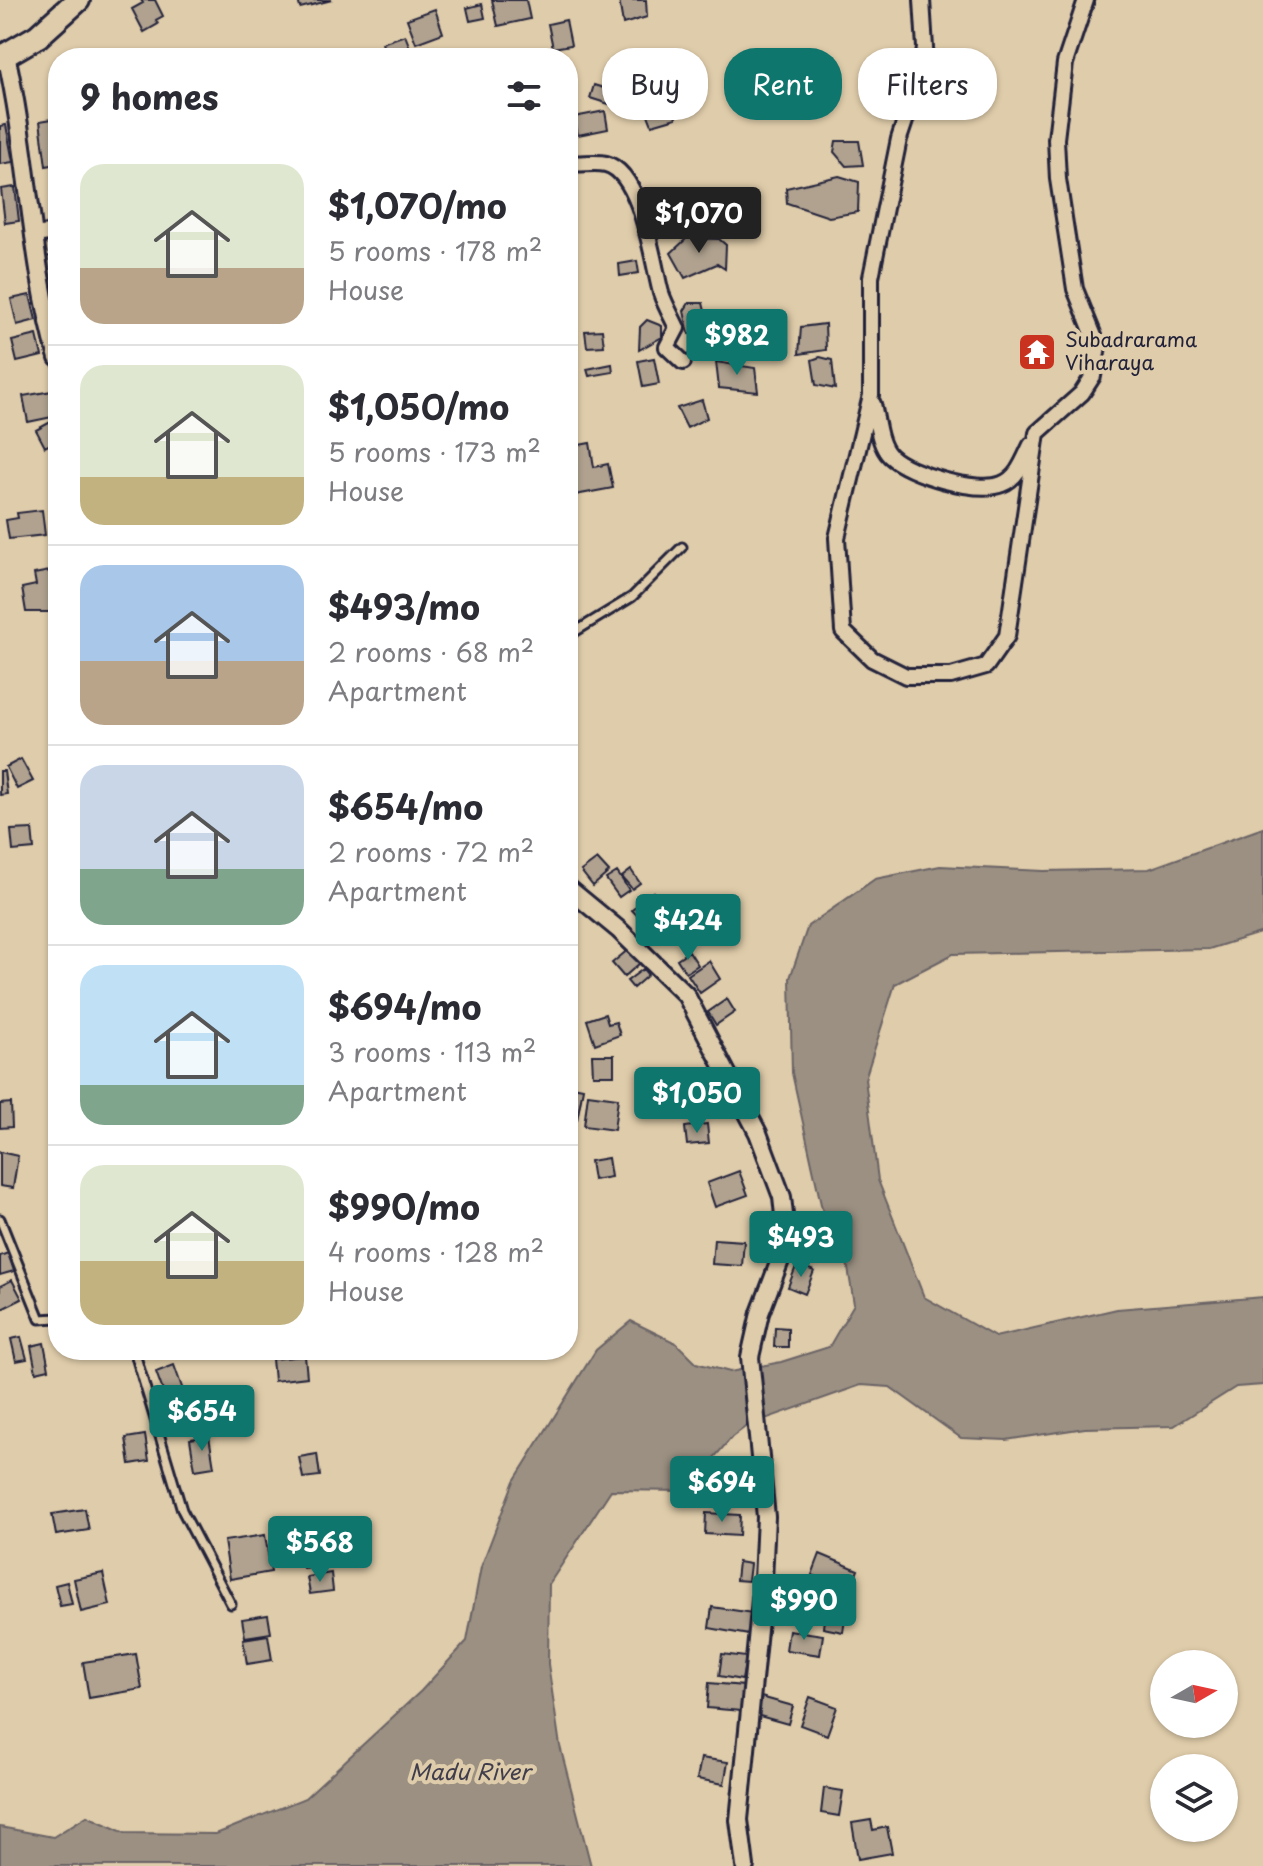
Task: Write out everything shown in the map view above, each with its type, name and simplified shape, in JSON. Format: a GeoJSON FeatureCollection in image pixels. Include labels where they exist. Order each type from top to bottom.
{"type":"FeatureCollection","features":[{"type":"Feature","properties":{"kind":"highway"},"geometry":{"type":"LineString","coordinates":[[3,56],[38,36],[78,0]]}},
{"type":"Feature","properties":{"kind":"street"},"geometry":{"type":"LineString","coordinates":[[922,0],[925,48],[922,70],[899,139],[871,277],[871,395],[880,437],[889,455],[920,474],[959,483],[1001,485],[1017,473],[1037,433],[1082,393],[1093,376],[1098,346],[1075,289],[1058,179],[1056,139],[1065,63],[1086,0]]}},
{"type":"Feature","properties":{"kind":"street"},"geometry":{"type":"LineString","coordinates":[[3,56],[29,181],[33,235],[48,320]]}},
{"type":"Feature","properties":{"kind":"street"},"geometry":{"type":"LineString","coordinates":[[578,163],[606,164],[618,170],[628,186],[655,252],[662,294],[677,328],[667,347],[683,362]]}},
{"type":"Feature","properties":{"kind":"street"},"geometry":{"type":"LineString","coordinates":[[33,235],[48,233]]}},
{"type":"Feature","properties":{"kind":"street"},"geometry":{"type":"LineString","coordinates":[[871,395],[837,538],[843,631],[872,659],[906,676],[951,676],[986,666],[1007,636],[1037,433]]}},
{"type":"Feature","properties":{"kind":"street"},"geometry":{"type":"LineString","coordinates":[[578,896],[619,930],[686,995],[758,1133],[782,1197],[787,1242],[760,1313],[750,1357],[766,1517],[763,1580],[739,1820],[745,1866]]}},
{"type":"Feature","properties":{"kind":"lane"},"geometry":{"type":"LineString","coordinates":[[578,630],[632,597],[682,547]]}},
{"type":"Feature","properties":{"kind":"lane"},"geometry":{"type":"LineString","coordinates":[[0,1219],[40,1319],[48,1319]]}},
{"type":"Feature","properties":{"kind":"lane"},"geometry":{"type":"LineString","coordinates":[[137,1360],[182,1510],[231,1604]]}},
{"type":"Feature","properties":{"kind":"water","name":"Madu River"},"geometry":{"type":"Polygon","coordinates":[[[1263,828],[1263,932],[1209,949],[953,954],[895,984],[865,1079],[878,1180],[924,1297],[995,1337],[1117,1309],[1263,1297],[1263,1385],[1236,1387],[1174,1426],[1085,1428],[1006,1440],[961,1438],[890,1387],[861,1385],[748,1425],[732,1437],[685,1491],[611,1490],[549,1584],[548,1664],[560,1746],[591,1866],[0,1866],[0,1827],[53,1837],[87,1816],[125,1833],[216,1834],[305,1798],[421,1691],[467,1641],[481,1567],[514,1481],[596,1350],[631,1321],[676,1343],[696,1363],[730,1372],[781,1362],[829,1347],[854,1304],[842,1232],[822,1209],[792,1073],[790,978],[808,926],[875,879],[940,866],[1044,871],[1149,869],[1263,828]]]}},
{"type":"Feature","properties":{"kind":"building"},"geometry":{"type":"Polygon","coordinates":[[[141,0],[155,0],[163,16],[156,20],[158,24],[144,32],[132,9],[143,3],[141,0]]]}},
{"type":"Feature","properties":{"kind":"building"},"geometry":{"type":"Polygon","coordinates":[[[298,0],[332,0],[300,8],[298,0]]]}},
{"type":"Feature","properties":{"kind":"building"},"geometry":{"type":"Polygon","coordinates":[[[492,0],[526,0],[530,19],[498,26],[492,0]]]}},
{"type":"Feature","properties":{"kind":"building"},"geometry":{"type":"Polygon","coordinates":[[[619,0],[646,0],[647,17],[623,24],[619,0]]]}},
{"type":"Feature","properties":{"kind":"building"},"geometry":{"type":"Polygon","coordinates":[[[482,4],[485,18],[470,21],[467,8],[482,4]]]}},
{"type":"Feature","properties":{"kind":"building"},"geometry":{"type":"Polygon","coordinates":[[[435,9],[443,33],[416,43],[407,19],[435,9]]]}},
{"type":"Feature","properties":{"kind":"building"},"geometry":{"type":"Polygon","coordinates":[[[566,20],[571,45],[553,48],[548,24],[566,20]]]}},
{"type":"Feature","properties":{"kind":"building"},"geometry":{"type":"Polygon","coordinates":[[[405,35],[410,48],[384,48],[382,43],[405,35]]]}},
{"type":"Feature","properties":{"kind":"building"},"geometry":{"type":"Polygon","coordinates":[[[594,85],[602,88],[602,102],[590,98],[594,85]]]}},
{"type":"Feature","properties":{"kind":"building"},"geometry":{"type":"Polygon","coordinates":[[[602,112],[602,120],[606,120],[608,129],[578,135],[578,116],[602,112]]]}},
{"type":"Feature","properties":{"kind":"building"},"geometry":{"type":"Polygon","coordinates":[[[48,120],[46,166],[40,121],[48,120]]]}},
{"type":"Feature","properties":{"kind":"building"},"geometry":{"type":"Polygon","coordinates":[[[650,120],[669,120],[652,125],[650,120]]]}},
{"type":"Feature","properties":{"kind":"building"},"geometry":{"type":"Polygon","coordinates":[[[6,125],[13,162],[0,164],[0,126],[6,125]]]}},
{"type":"Feature","properties":{"kind":"building"},"geometry":{"type":"Polygon","coordinates":[[[836,141],[859,141],[863,165],[846,166],[834,152],[836,141]]]}},
{"type":"Feature","properties":{"kind":"building"},"geometry":{"type":"Polygon","coordinates":[[[839,176],[859,182],[858,212],[829,217],[787,203],[786,188],[839,176]]]}},
{"type":"Feature","properties":{"kind":"building"},"geometry":{"type":"Polygon","coordinates":[[[15,187],[19,221],[5,223],[1,189],[15,187]]]}},
{"type":"Feature","properties":{"kind":"building"},"geometry":{"type":"Polygon","coordinates":[[[687,238],[719,239],[726,245],[725,269],[717,264],[685,278],[671,253],[687,238]]]}},
{"type":"Feature","properties":{"kind":"building"},"geometry":{"type":"Polygon","coordinates":[[[48,256],[48,281],[44,257],[48,256]]]}},
{"type":"Feature","properties":{"kind":"building"},"geometry":{"type":"Polygon","coordinates":[[[637,261],[639,273],[620,276],[619,264],[637,261]]]}},
{"type":"Feature","properties":{"kind":"building"},"geometry":{"type":"Polygon","coordinates":[[[30,295],[36,320],[17,325],[11,299],[30,295]]]}},
{"type":"Feature","properties":{"kind":"building"},"geometry":{"type":"Polygon","coordinates":[[[689,303],[703,303],[711,335],[689,334],[684,311],[689,303]]]}},
{"type":"Feature","properties":{"kind":"building"},"geometry":{"type":"Polygon","coordinates":[[[647,320],[662,326],[662,337],[639,350],[640,327],[647,320]]]}},
{"type":"Feature","properties":{"kind":"building"},"geometry":{"type":"Polygon","coordinates":[[[825,324],[826,350],[799,354],[801,327],[825,324]]]}},
{"type":"Feature","properties":{"kind":"building"},"geometry":{"type":"Polygon","coordinates":[[[602,330],[604,346],[587,347],[585,331],[602,330]]]}},
{"type":"Feature","properties":{"kind":"building"},"geometry":{"type":"Polygon","coordinates":[[[37,335],[42,356],[17,362],[12,341],[37,335]]]}},
{"type":"Feature","properties":{"kind":"building"},"geometry":{"type":"Polygon","coordinates":[[[820,357],[832,360],[835,389],[816,385],[812,360],[820,357]]]}},
{"type":"Feature","properties":{"kind":"building"},"geometry":{"type":"Polygon","coordinates":[[[654,358],[659,384],[643,387],[638,361],[654,358]]]}},
{"type":"Feature","properties":{"kind":"building"},"geometry":{"type":"Polygon","coordinates":[[[716,362],[755,368],[758,392],[719,388],[716,362]]]}},
{"type":"Feature","properties":{"kind":"building"},"geometry":{"type":"Polygon","coordinates":[[[612,364],[613,372],[589,376],[587,369],[612,364]]]}},
{"type":"Feature","properties":{"kind":"building"},"geometry":{"type":"Polygon","coordinates":[[[48,392],[48,418],[28,422],[23,396],[48,392]]]}},
{"type":"Feature","properties":{"kind":"building"},"geometry":{"type":"Polygon","coordinates":[[[702,400],[707,418],[687,428],[677,408],[702,400]]]}},
{"type":"Feature","properties":{"kind":"building"},"geometry":{"type":"Polygon","coordinates":[[[48,423],[48,445],[45,447],[36,430],[48,423]]]}},
{"type":"Feature","properties":{"kind":"building"},"geometry":{"type":"Polygon","coordinates":[[[590,443],[594,467],[608,464],[613,488],[578,494],[578,445],[590,443]]]}},
{"type":"Feature","properties":{"kind":"building"},"geometry":{"type":"Polygon","coordinates":[[[42,510],[45,535],[9,539],[6,520],[18,518],[17,513],[42,510]]]}},
{"type":"Feature","properties":{"kind":"building"},"geometry":{"type":"Polygon","coordinates":[[[48,571],[48,612],[26,612],[22,588],[36,585],[34,574],[48,571]]]}},
{"type":"Feature","properties":{"kind":"building"},"geometry":{"type":"Polygon","coordinates":[[[21,759],[33,781],[17,789],[6,767],[21,759]]]}},
{"type":"Feature","properties":{"kind":"building"},"geometry":{"type":"Polygon","coordinates":[[[0,771],[4,771],[7,794],[0,795],[0,771]]]}},
{"type":"Feature","properties":{"kind":"building"},"geometry":{"type":"Polygon","coordinates":[[[32,829],[34,849],[13,851],[11,830],[32,829]]]}},
{"type":"Feature","properties":{"kind":"building"},"geometry":{"type":"Polygon","coordinates":[[[597,859],[609,872],[593,886],[581,871],[597,859]]]}},
{"type":"Feature","properties":{"kind":"building"},"geometry":{"type":"Polygon","coordinates":[[[631,870],[640,883],[632,889],[622,877],[631,870]]]}},
{"type":"Feature","properties":{"kind":"building"},"geometry":{"type":"Polygon","coordinates":[[[617,872],[629,890],[619,897],[606,879],[617,872]]]}},
{"type":"Feature","properties":{"kind":"building"},"geometry":{"type":"Polygon","coordinates":[[[653,892],[667,907],[647,926],[632,910],[653,892]]]}},
{"type":"Feature","properties":{"kind":"building"},"geometry":{"type":"Polygon","coordinates":[[[629,949],[640,963],[624,977],[612,963],[629,949]]]}},
{"type":"Feature","properties":{"kind":"building"},"geometry":{"type":"Polygon","coordinates":[[[689,951],[698,965],[686,973],[677,959],[689,951]]]}},
{"type":"Feature","properties":{"kind":"building"},"geometry":{"type":"Polygon","coordinates":[[[709,961],[720,979],[700,993],[688,975],[709,961]]]}},
{"type":"Feature","properties":{"kind":"building"},"geometry":{"type":"Polygon","coordinates":[[[643,969],[648,975],[633,988],[627,981],[643,969]]]}},
{"type":"Feature","properties":{"kind":"building"},"geometry":{"type":"Polygon","coordinates":[[[727,999],[735,1012],[716,1025],[708,1012],[727,999]]]}},
{"type":"Feature","properties":{"kind":"building"},"geometry":{"type":"Polygon","coordinates":[[[605,1014],[608,1024],[616,1022],[620,1035],[595,1044],[587,1020],[605,1014]]]}},
{"type":"Feature","properties":{"kind":"building"},"geometry":{"type":"Polygon","coordinates":[[[592,1055],[614,1055],[614,1075],[593,1075],[592,1055]]]}},
{"type":"Feature","properties":{"kind":"building"},"geometry":{"type":"Polygon","coordinates":[[[687,1077],[695,1090],[676,1103],[667,1089],[687,1077]]]}},
{"type":"Feature","properties":{"kind":"building"},"geometry":{"type":"Polygon","coordinates":[[[578,1087],[583,1088],[578,1115],[578,1087]]]}},
{"type":"Feature","properties":{"kind":"building"},"geometry":{"type":"Polygon","coordinates":[[[588,1094],[618,1098],[614,1130],[584,1126],[588,1094]]]}},
{"type":"Feature","properties":{"kind":"building"},"geometry":{"type":"Polygon","coordinates":[[[11,1103],[12,1127],[0,1128],[0,1104],[11,1103]]]}},
{"type":"Feature","properties":{"kind":"building"},"geometry":{"type":"Polygon","coordinates":[[[707,1124],[709,1143],[687,1145],[685,1127],[707,1124]]]}},
{"type":"Feature","properties":{"kind":"building"},"geometry":{"type":"Polygon","coordinates":[[[0,1152],[18,1156],[13,1188],[0,1186],[0,1152]]]}},
{"type":"Feature","properties":{"kind":"building"},"geometry":{"type":"Polygon","coordinates":[[[608,1158],[611,1177],[593,1180],[590,1161],[608,1158]]]}},
{"type":"Feature","properties":{"kind":"building"},"geometry":{"type":"Polygon","coordinates":[[[739,1171],[748,1195],[715,1207],[707,1183],[739,1171]]]}},
{"type":"Feature","properties":{"kind":"building"},"geometry":{"type":"Polygon","coordinates":[[[714,1239],[744,1241],[742,1266],[712,1264],[714,1239]]]}},
{"type":"Feature","properties":{"kind":"building"},"geometry":{"type":"Polygon","coordinates":[[[8,1253],[14,1271],[0,1275],[0,1256],[8,1253]]]}},
{"type":"Feature","properties":{"kind":"building"},"geometry":{"type":"Polygon","coordinates":[[[797,1264],[814,1271],[805,1294],[788,1287],[797,1264]]]}},
{"type":"Feature","properties":{"kind":"building"},"geometry":{"type":"Polygon","coordinates":[[[12,1280],[22,1299],[0,1310],[0,1286],[12,1280]]]}},
{"type":"Feature","properties":{"kind":"building"},"geometry":{"type":"Polygon","coordinates":[[[775,1327],[788,1328],[788,1347],[774,1347],[775,1327]]]}},
{"type":"Feature","properties":{"kind":"building"},"geometry":{"type":"Polygon","coordinates":[[[21,1337],[27,1359],[16,1361],[11,1339],[21,1337]]]}},
{"type":"Feature","properties":{"kind":"building"},"geometry":{"type":"Polygon","coordinates":[[[44,1343],[49,1369],[36,1372],[31,1346],[44,1343]]]}},
{"type":"Feature","properties":{"kind":"building"},"geometry":{"type":"Polygon","coordinates":[[[272,1360],[305,1360],[307,1377],[274,1381],[272,1360]]]}},
{"type":"Feature","properties":{"kind":"building"},"geometry":{"type":"Polygon","coordinates":[[[174,1365],[184,1393],[166,1399],[156,1372],[174,1365]]]}},
{"type":"Feature","properties":{"kind":"building"},"geometry":{"type":"Polygon","coordinates":[[[145,1435],[149,1461],[130,1464],[126,1438],[145,1435]]]}},
{"type":"Feature","properties":{"kind":"building"},"geometry":{"type":"Polygon","coordinates":[[[209,1436],[214,1467],[195,1470],[190,1439],[209,1436]]]}},
{"type":"Feature","properties":{"kind":"building"},"geometry":{"type":"Polygon","coordinates":[[[317,1454],[320,1476],[303,1478],[299,1457],[317,1454]]]}},
{"type":"Feature","properties":{"kind":"building"},"geometry":{"type":"Polygon","coordinates":[[[85,1509],[89,1530],[56,1535],[52,1514],[85,1509]]]}},
{"type":"Feature","properties":{"kind":"building"},"geometry":{"type":"Polygon","coordinates":[[[706,1513],[740,1515],[739,1536],[705,1534],[706,1513]]]}},
{"type":"Feature","properties":{"kind":"building"},"geometry":{"type":"Polygon","coordinates":[[[265,1535],[271,1572],[230,1579],[224,1541],[265,1535]]]}},
{"type":"Feature","properties":{"kind":"building"},"geometry":{"type":"Polygon","coordinates":[[[333,1545],[335,1565],[303,1568],[301,1548],[333,1545]]]}},
{"type":"Feature","properties":{"kind":"building"},"geometry":{"type":"Polygon","coordinates":[[[820,1554],[858,1570],[850,1590],[812,1575],[820,1554]]]}},
{"type":"Feature","properties":{"kind":"building"},"geometry":{"type":"Polygon","coordinates":[[[738,1562],[750,1564],[748,1581],[736,1580],[738,1562]]]}},
{"type":"Feature","properties":{"kind":"building"},"geometry":{"type":"Polygon","coordinates":[[[103,1573],[110,1605],[81,1612],[74,1579],[103,1573]]]}},
{"type":"Feature","properties":{"kind":"building"},"geometry":{"type":"Polygon","coordinates":[[[331,1573],[333,1591],[310,1594],[307,1577],[331,1573]]]}},
{"type":"Feature","properties":{"kind":"building"},"geometry":{"type":"Polygon","coordinates":[[[784,1579],[803,1583],[798,1604],[779,1601],[784,1579]]]}},
{"type":"Feature","properties":{"kind":"building"},"geometry":{"type":"Polygon","coordinates":[[[67,1582],[72,1604],[60,1606],[55,1585],[67,1582]]]}},
{"type":"Feature","properties":{"kind":"building"},"geometry":{"type":"Polygon","coordinates":[[[806,1598],[847,1606],[843,1632],[823,1628],[824,1619],[803,1615],[806,1598]]]}},
{"type":"Feature","properties":{"kind":"building"},"geometry":{"type":"Polygon","coordinates":[[[712,1607],[753,1613],[749,1635],[709,1628],[712,1607]]]}},
{"type":"Feature","properties":{"kind":"building"},"geometry":{"type":"Polygon","coordinates":[[[268,1615],[271,1633],[245,1637],[242,1619],[268,1615]]]}},
{"type":"Feature","properties":{"kind":"building"},"geometry":{"type":"Polygon","coordinates":[[[789,1630],[823,1635],[820,1655],[786,1650],[789,1630]]]}},
{"type":"Feature","properties":{"kind":"building"},"geometry":{"type":"Polygon","coordinates":[[[268,1635],[272,1660],[247,1664],[243,1639],[268,1635]]]}},
{"type":"Feature","properties":{"kind":"building"},"geometry":{"type":"Polygon","coordinates":[[[136,1654],[142,1689],[89,1698],[83,1662],[136,1654]]]}},
{"type":"Feature","properties":{"kind":"building"},"geometry":{"type":"Polygon","coordinates":[[[722,1654],[746,1657],[742,1680],[719,1676],[722,1654]]]}},
{"type":"Feature","properties":{"kind":"building"},"geometry":{"type":"Polygon","coordinates":[[[709,1683],[744,1686],[741,1711],[707,1708],[709,1683]]]}},
{"type":"Feature","properties":{"kind":"building"},"geometry":{"type":"Polygon","coordinates":[[[761,1697],[793,1706],[788,1724],[756,1715],[761,1697]]]}},
{"type":"Feature","properties":{"kind":"building"},"geometry":{"type":"Polygon","coordinates":[[[810,1697],[837,1707],[827,1735],[800,1725],[810,1697]]]}},
{"type":"Feature","properties":{"kind":"building"},"geometry":{"type":"Polygon","coordinates":[[[701,1758],[728,1762],[724,1784],[697,1779],[701,1758]]]}},
{"type":"Feature","properties":{"kind":"building"},"geometry":{"type":"Polygon","coordinates":[[[824,1788],[843,1791],[839,1816],[821,1813],[824,1788]]]}},
{"type":"Feature","properties":{"kind":"building"},"geometry":{"type":"Polygon","coordinates":[[[871,1820],[873,1830],[887,1827],[892,1853],[858,1859],[852,1823],[871,1820]]]}},
{"type":"Feature","properties":{"kind":"place","name":"Subadrarama Viharaya"},"geometry":{"type":"Point","coordinates":[1037,352]}}]}
